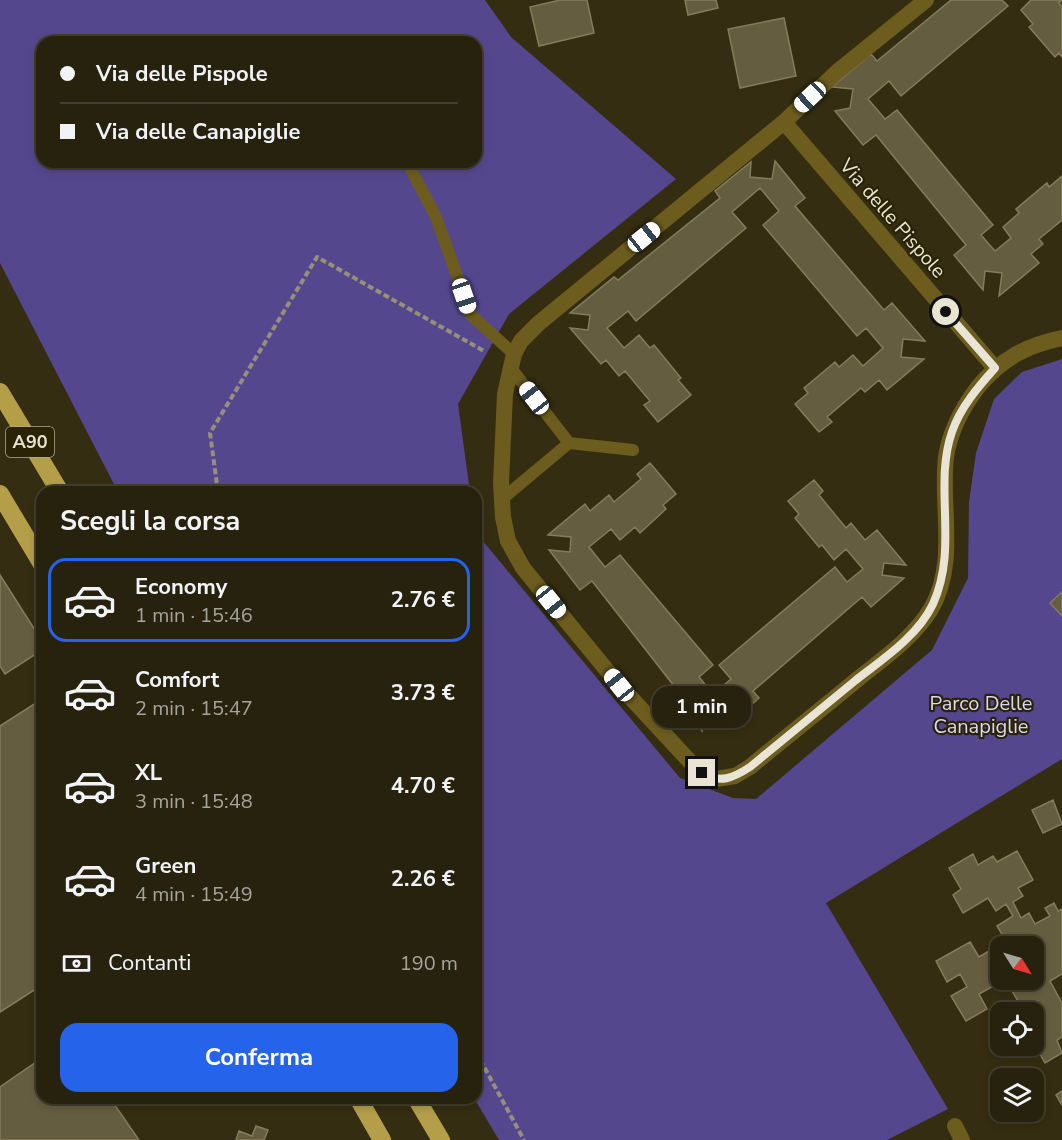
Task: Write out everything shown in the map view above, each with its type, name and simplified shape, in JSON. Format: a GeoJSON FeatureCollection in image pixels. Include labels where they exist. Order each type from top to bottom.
{"type":"FeatureCollection","features":[{"type":"Feature","properties":{"kind":"highway","name":"A90"},"geometry":{"type":"LineString","coordinates":[[0,392],[56,486]]}},
{"type":"Feature","properties":{"kind":"highway"},"geometry":{"type":"LineString","coordinates":[[0,494],[36,554]]}},
{"type":"Feature","properties":{"kind":"highway"},"geometry":{"type":"LineString","coordinates":[[361,1104],[382,1140]]}},
{"type":"Feature","properties":{"kind":"highway"},"geometry":{"type":"LineString","coordinates":[[420,1104],[441,1140]]}},
{"type":"Feature","properties":{"kind":"street"},"geometry":{"type":"LineString","coordinates":[[926,0],[837,72],[784,122],[539,323],[521,341],[512,360],[503,414],[501,500],[506,533],[523,568],[619,685],[694,766],[709,777],[726,779],[740,774],[893,651],[926,617],[936,597],[944,563],[947,518],[945,467],[951,433],[968,402],[995,368],[1016,353],[1062,338]]}},
{"type":"Feature","properties":{"kind":"street","name":"Via delle Pispole"},"geometry":{"type":"LineString","coordinates":[[784,122],[995,368]]}},
{"type":"Feature","properties":{"kind":"lane"},"geometry":{"type":"LineString","coordinates":[[410,168],[436,217],[471,315],[512,360],[569,443]]}},
{"type":"Feature","properties":{"kind":"lane"},"geometry":{"type":"LineString","coordinates":[[501,500],[569,443],[633,450]]}},
{"type":"Feature","properties":{"kind":"path"},"geometry":{"type":"LineString","coordinates":[[217,486],[210,434],[317,257],[487,353],[512,360]]}},
{"type":"Feature","properties":{"kind":"path"},"geometry":{"type":"LineString","coordinates":[[482,1063],[524,1140]]}},
{"type":"Feature","properties":{"kind":"green space"},"geometry":{"type":"Polygon","coordinates":[[[0,0],[485,0],[511,37],[676,179],[509,314],[458,404],[469,486],[115,486],[0,263],[0,0]]]}},
{"type":"Feature","properties":{"kind":"green space","name":"Parco Delle Canapiglie"},"geometry":{"type":"Polygon","coordinates":[[[1062,359],[1062,759],[826,903],[948,1109],[887,1140],[499,1140],[478,1104],[482,1104],[482,540],[680,778],[733,798],[756,799],[932,650],[968,578],[969,502],[976,453],[994,399],[1022,372],[1062,359]]]}},
{"type":"Feature","properties":{"kind":"building"},"geometry":{"type":"Polygon","coordinates":[[[560,0],[587,0],[594,33],[539,46],[530,7],[560,0]]]}},
{"type":"Feature","properties":{"kind":"building"},"geometry":{"type":"Polygon","coordinates":[[[685,0],[716,0],[718,8],[688,15],[685,0]]]}},
{"type":"Feature","properties":{"kind":"building"},"geometry":{"type":"Polygon","coordinates":[[[951,0],[1002,0],[1008,6],[901,96],[889,81],[868,99],[885,119],[897,110],[993,225],[981,235],[995,251],[1011,238],[1003,227],[1019,213],[1016,209],[1047,183],[1049,187],[1062,176],[1062,220],[1039,239],[1043,244],[1031,254],[1039,263],[999,296],[1002,273],[985,271],[983,290],[954,255],[966,245],[876,135],[863,145],[835,111],[850,108],[853,89],[832,87],[871,54],[877,61],[951,0]]]}},
{"type":"Feature","properties":{"kind":"building"},"geometry":{"type":"Polygon","coordinates":[[[1031,0],[1062,0],[1059,3],[1062,7],[1062,57],[1059,53],[1055,57],[1029,27],[1033,24],[1021,10],[1031,0]]]}},
{"type":"Feature","properties":{"kind":"building"},"geometry":{"type":"Polygon","coordinates":[[[784,18],[796,76],[740,88],[728,29],[784,18]]]}},
{"type":"Feature","properties":{"kind":"building"},"geometry":{"type":"Polygon","coordinates":[[[775,161],[805,198],[795,206],[884,310],[892,303],[925,341],[903,339],[901,357],[924,359],[887,390],[879,380],[865,392],[861,388],[827,417],[832,422],[819,432],[795,404],[808,393],[804,388],[835,362],[839,367],[853,355],[863,366],[883,348],[866,328],[857,336],[763,225],[779,211],[760,188],[732,212],[746,228],[636,321],[628,311],[607,328],[624,348],[639,335],[650,348],[654,345],[681,378],[678,380],[691,395],[658,422],[644,405],[650,401],[625,371],[619,376],[606,360],[601,364],[570,328],[588,330],[590,315],[570,313],[614,277],[618,280],[720,198],[715,191],[751,162],[750,177],[772,179],[775,161]]]}},
{"type":"Feature","properties":{"kind":"building"},"geometry":{"type":"Polygon","coordinates":[[[650,463],[676,494],[663,505],[666,509],[640,533],[635,527],[620,540],[611,529],[589,547],[605,567],[620,555],[713,665],[699,677],[713,694],[731,679],[719,665],[835,567],[847,582],[863,569],[846,549],[834,560],[822,545],[819,547],[795,518],[799,514],[788,501],[814,480],[823,491],[819,495],[846,528],[851,523],[865,540],[877,530],[906,565],[884,563],[882,575],[904,578],[871,607],[862,597],[753,691],[759,698],[726,727],[726,709],[703,709],[702,731],[670,690],[674,686],[592,581],[580,590],[549,550],[570,552],[571,537],[548,535],[585,504],[590,511],[609,495],[614,502],[641,479],[637,474],[650,463]]]}},
{"type":"Feature","properties":{"kind":"building"},"geometry":{"type":"Polygon","coordinates":[[[0,575],[36,632],[36,654],[5,674],[0,666],[0,575]]]}},
{"type":"Feature","properties":{"kind":"building"},"geometry":{"type":"Polygon","coordinates":[[[1062,592],[1062,616],[1050,603],[1062,592]]]}},
{"type":"Feature","properties":{"kind":"building"},"geometry":{"type":"Polygon","coordinates":[[[36,703],[36,989],[0,1012],[0,726],[36,703]]]}},
{"type":"Feature","properties":{"kind":"building"},"geometry":{"type":"Polygon","coordinates":[[[1053,800],[1062,824],[1043,833],[1032,810],[1053,800]]]}},
{"type":"Feature","properties":{"kind":"building"},"geometry":{"type":"Polygon","coordinates":[[[1017,851],[1033,880],[1018,888],[1023,896],[1013,902],[1021,918],[1029,913],[1035,924],[1050,916],[1045,908],[1054,903],[1058,911],[1062,909],[1062,974],[1050,981],[1062,1003],[1062,1037],[1057,1040],[1062,1053],[1045,1063],[1041,1056],[1044,1056],[1044,1002],[1018,1002],[1012,990],[1044,990],[1044,936],[1003,936],[997,926],[1013,916],[1006,904],[996,911],[988,898],[963,913],[953,895],[961,889],[949,868],[973,854],[978,865],[993,856],[997,862],[1017,851]]]}},
{"type":"Feature","properties":{"kind":"building"},"geometry":{"type":"Polygon","coordinates":[[[970,942],[979,957],[990,950],[990,988],[979,994],[987,1009],[966,1021],[951,996],[967,987],[960,974],[947,982],[936,961],[970,942]]]}},
{"type":"Feature","properties":{"kind":"building"},"geometry":{"type":"Polygon","coordinates":[[[36,1062],[36,1104],[114,1104],[139,1140],[0,1140],[0,1087],[36,1062]]]}},
{"type":"Feature","properties":{"kind":"building"},"geometry":{"type":"Polygon","coordinates":[[[1062,1091],[1062,1105],[1056,1095],[1062,1091]]]}},
{"type":"Feature","properties":{"kind":"building"},"geometry":{"type":"Polygon","coordinates":[[[256,1126],[268,1130],[264,1140],[236,1140],[239,1131],[252,1136],[256,1126]]]}},
{"type":"Feature","properties":{"kind":"route"},"geometry":{"type":"LineString","coordinates":[[702,773],[716,779],[726,779],[750,767],[902,643],[926,617],[932,606],[942,575],[946,549],[945,467],[951,433],[976,390],[995,368],[946,312]]}}]}
